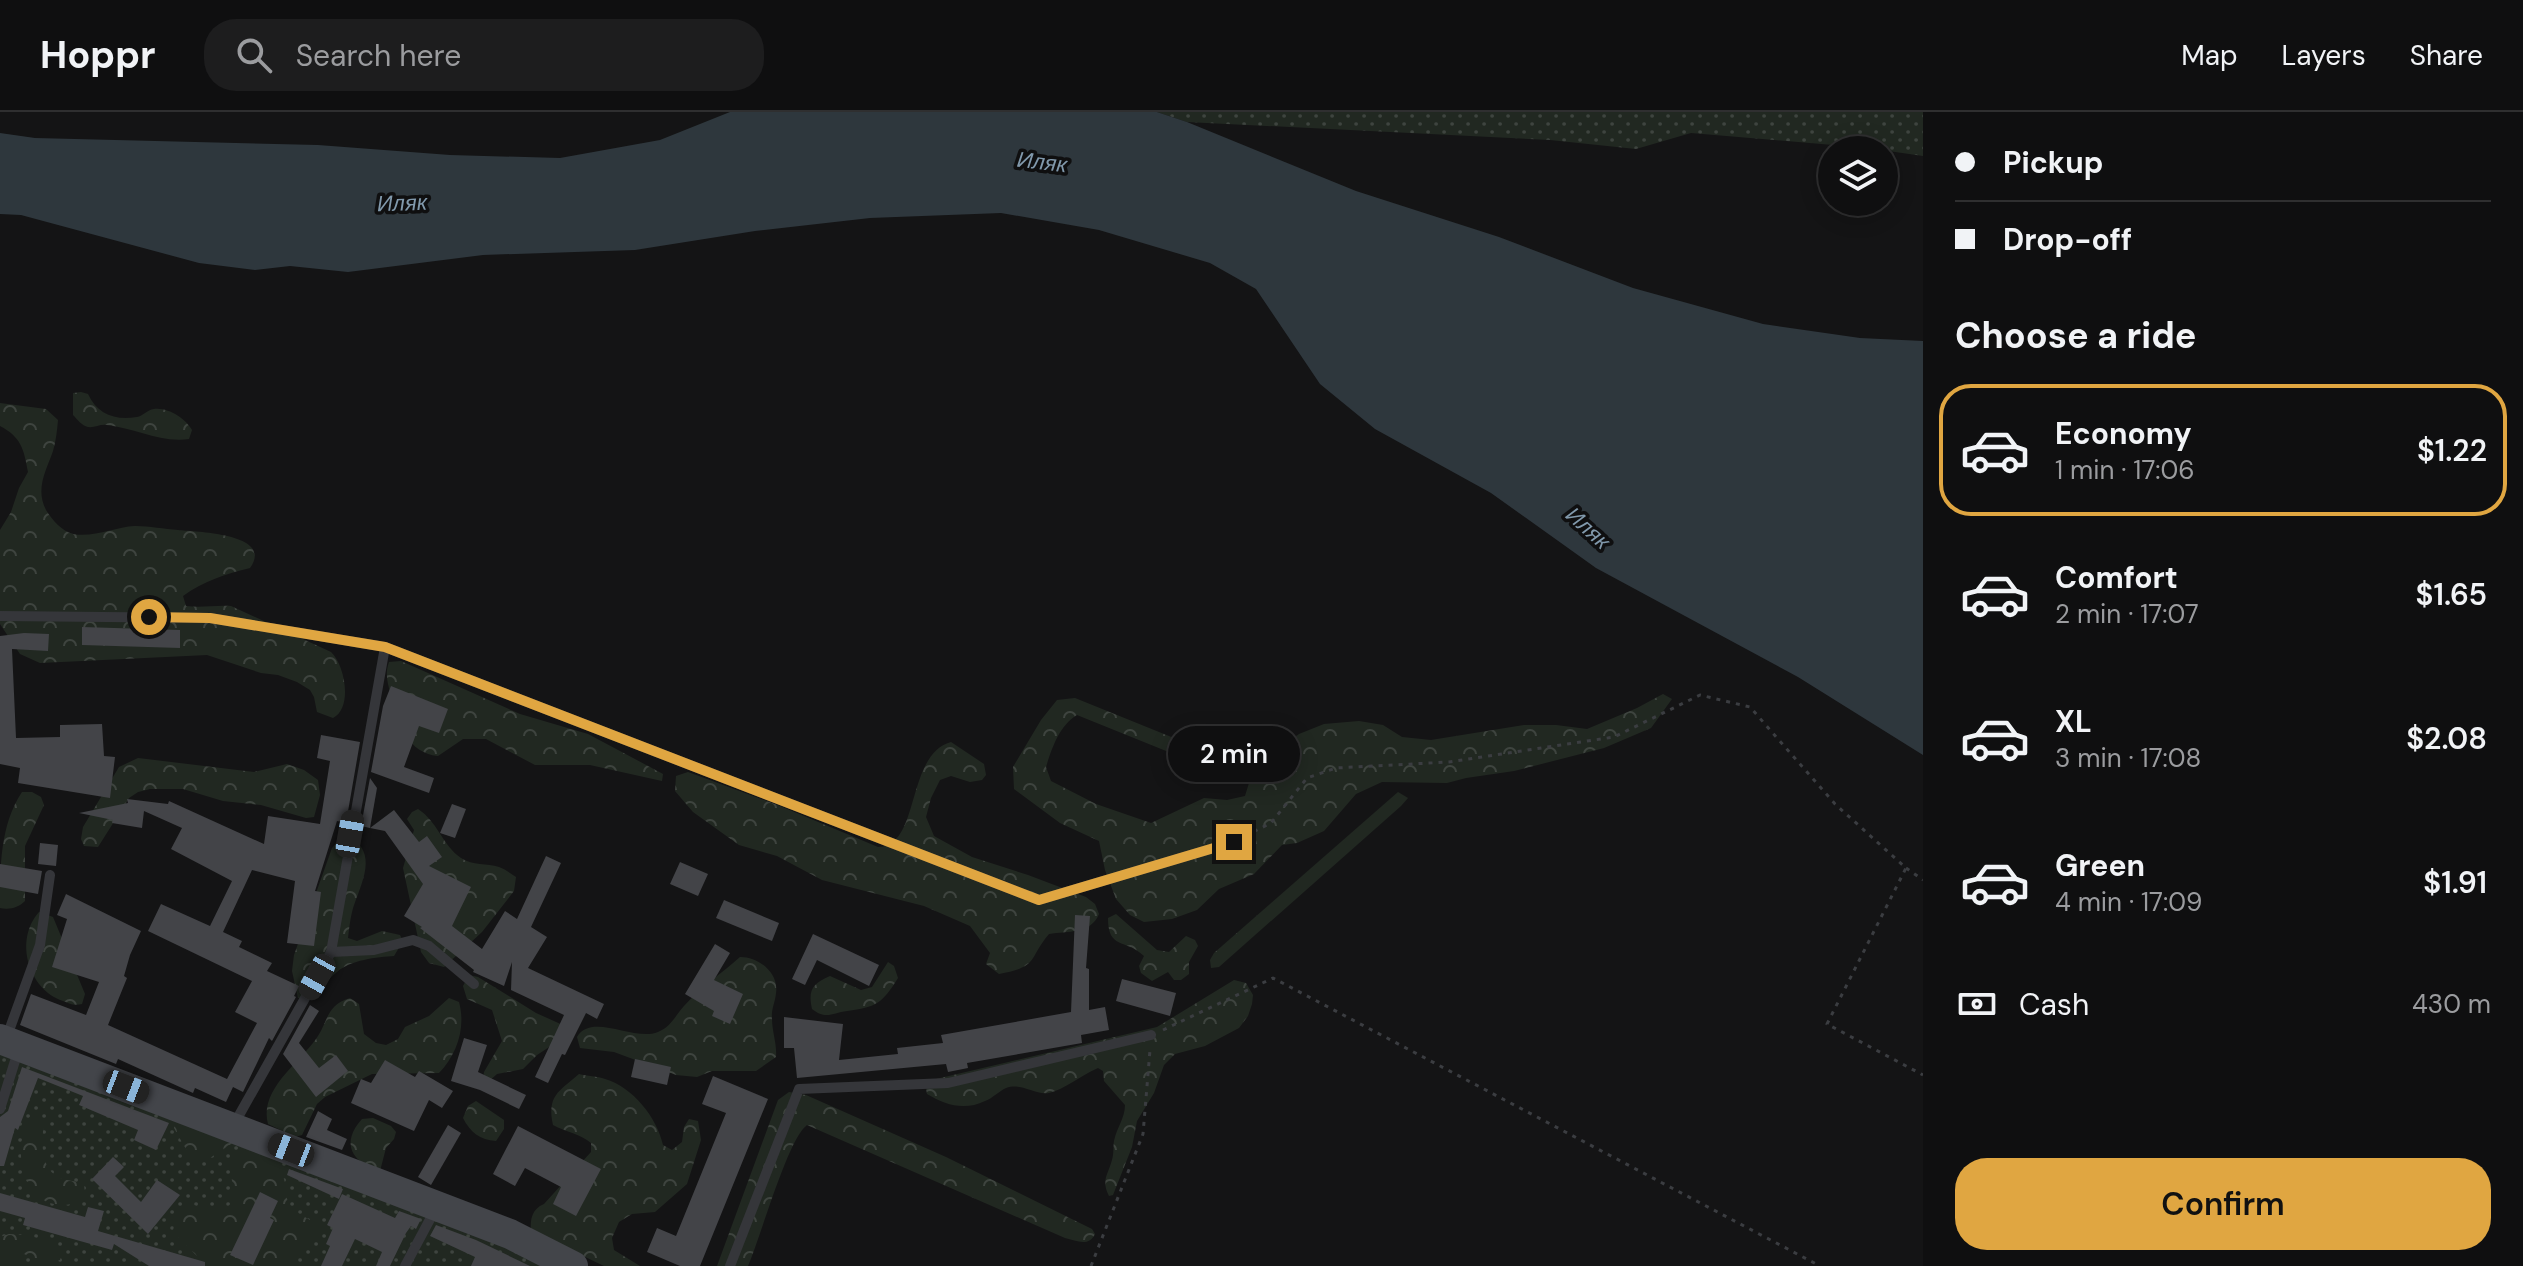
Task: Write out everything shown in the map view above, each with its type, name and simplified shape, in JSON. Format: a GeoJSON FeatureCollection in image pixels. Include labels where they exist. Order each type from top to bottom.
{"type":"FeatureCollection","features":[{"type":"Feature","properties":{"kind":"street"},"geometry":{"type":"LineString","coordinates":[[8,1042],[510,1234],[573,1266]]}},
{"type":"Feature","properties":{"kind":"lane"},"geometry":{"type":"LineString","coordinates":[[0,616],[210,618],[385,647],[1039,900],[1234,842]]}},
{"type":"Feature","properties":{"kind":"lane"},"geometry":{"type":"LineString","coordinates":[[232,1128],[331,952],[385,647]]}},
{"type":"Feature","properties":{"kind":"lane"},"geometry":{"type":"LineString","coordinates":[[0,1109],[8,1042],[40,945],[50,875]]}},
{"type":"Feature","properties":{"kind":"lane"},"geometry":{"type":"LineString","coordinates":[[331,952],[374,950],[413,940],[429,946],[474,984]]}},
{"type":"Feature","properties":{"kind":"lane"},"geometry":{"type":"LineString","coordinates":[[730,1266],[799,1089],[948,1083],[1151,1035]]}},
{"type":"Feature","properties":{"kind":"lane"},"geometry":{"type":"LineString","coordinates":[[405,1266],[437,1206]]}},
{"type":"Feature","properties":{"kind":"path"},"geometry":{"type":"LineString","coordinates":[[1234,842],[1271,823],[1307,778],[1336,768],[1449,762],[1614,737],[1700,695],[1750,707],[1835,804],[1923,880]]}},
{"type":"Feature","properties":{"kind":"path"},"geometry":{"type":"LineString","coordinates":[[1906,868],[1827,1024],[1923,1075]]}},
{"type":"Feature","properties":{"kind":"path"},"geometry":{"type":"LineString","coordinates":[[1091,1266],[1143,1134],[1151,1035],[1273,978],[1820,1266]]}},
{"type":"Feature","properties":{"kind":"green space"},"geometry":{"type":"Polygon","coordinates":[[[1157,112],[1923,112],[1923,156],[1898,152],[1898,136],[1818,136],[1818,144],[1691,133],[1636,149],[1550,140],[1187,122],[1157,112]]]}},
{"type":"Feature","properties":{"kind":"green space"},"geometry":{"type":"Polygon","coordinates":[[[73,393],[88,394],[96,407],[114,417],[137,417],[154,409],[171,412],[192,430],[189,439],[168,439],[107,425],[86,426],[73,415],[73,393]]]}},
{"type":"Feature","properties":{"kind":"green space"},"geometry":{"type":"Polygon","coordinates":[[[0,403],[46,409],[58,420],[41,495],[48,514],[65,530],[89,535],[146,526],[230,537],[252,548],[255,556],[250,568],[199,586],[183,596],[186,606],[231,606],[331,652],[340,666],[345,686],[339,713],[333,718],[317,712],[310,690],[297,682],[207,655],[40,663],[20,654],[0,624],[0,530],[28,472],[20,444],[0,426],[0,403]]]}},
{"type":"Feature","properties":{"kind":"green space"},"geometry":{"type":"Polygon","coordinates":[[[401,661],[520,714],[588,734],[663,774],[662,781],[590,765],[535,765],[486,739],[463,739],[438,756],[419,750],[406,736],[398,719],[388,681],[389,662],[401,661]]]}},
{"type":"Feature","properties":{"kind":"green space"},"geometry":{"type":"Polygon","coordinates":[[[1663,694],[1672,699],[1651,728],[1604,748],[1514,771],[1447,783],[1382,782],[1356,794],[1324,831],[1297,843],[1282,845],[1254,874],[1219,889],[1197,910],[1172,919],[1144,922],[1130,915],[1116,899],[1099,841],[1060,823],[1014,789],[1013,767],[1057,700],[1075,698],[1238,764],[1241,772],[1233,778],[1077,715],[1065,725],[1054,745],[1046,767],[1051,781],[1096,804],[1151,823],[1204,798],[1227,800],[1245,796],[1249,783],[1273,754],[1299,734],[1324,724],[1359,721],[1383,725],[1402,737],[1431,740],[1524,725],[1587,729],[1663,694]]]}},
{"type":"Feature","properties":{"kind":"green space"},"geometry":{"type":"Polygon","coordinates":[[[951,742],[984,764],[986,775],[982,780],[970,782],[951,776],[940,780],[926,817],[934,836],[972,857],[1086,897],[1095,904],[1099,914],[1084,928],[1049,934],[1027,965],[1012,971],[999,974],[986,964],[990,953],[970,926],[924,906],[822,880],[777,856],[739,845],[693,812],[675,791],[676,776],[688,772],[878,847],[892,843],[901,832],[926,764],[936,750],[951,742]]]}},
{"type":"Feature","properties":{"kind":"green space"},"geometry":{"type":"Polygon","coordinates":[[[138,758],[254,772],[287,764],[304,770],[318,780],[320,795],[314,817],[306,818],[261,805],[223,801],[183,789],[150,789],[129,798],[98,847],[84,846],[81,839],[83,827],[119,767],[138,758]]]}},
{"type":"Feature","properties":{"kind":"green space"},"geometry":{"type":"Polygon","coordinates":[[[22,792],[32,792],[41,797],[44,805],[25,846],[25,901],[13,908],[0,908],[5,832],[22,792]]]}},
{"type":"Feature","properties":{"kind":"green space"},"geometry":{"type":"Polygon","coordinates":[[[1398,792],[1408,798],[1401,806],[1219,967],[1211,968],[1210,960],[1214,953],[1398,792]]]}},
{"type":"Feature","properties":{"kind":"green space"},"geometry":{"type":"Polygon","coordinates":[[[418,809],[461,858],[499,867],[516,877],[514,891],[482,932],[444,967],[429,963],[421,952],[403,868],[414,830],[407,819],[418,809]]]}},
{"type":"Feature","properties":{"kind":"green space"},"geometry":{"type":"Polygon","coordinates":[[[353,839],[361,846],[366,864],[348,938],[357,941],[382,931],[400,935],[403,941],[394,956],[372,958],[342,968],[309,1000],[298,998],[292,971],[294,955],[332,848],[338,841],[353,839]]]}},
{"type":"Feature","properties":{"kind":"green space"},"geometry":{"type":"Polygon","coordinates":[[[39,912],[53,917],[85,994],[82,1004],[70,1004],[51,995],[33,975],[26,949],[27,936],[39,912]]]}},
{"type":"Feature","properties":{"kind":"green space"},"geometry":{"type":"Polygon","coordinates":[[[1116,914],[1157,950],[1169,952],[1186,936],[1195,940],[1198,946],[1189,962],[1189,974],[1181,980],[1174,980],[1168,972],[1152,981],[1141,973],[1139,966],[1144,956],[1111,935],[1108,918],[1116,914]]]}},
{"type":"Feature","properties":{"kind":"green space"},"geometry":{"type":"Polygon","coordinates":[[[740,957],[761,963],[771,973],[776,986],[772,1015],[776,1057],[756,1071],[712,1071],[697,1077],[676,1075],[614,1052],[580,1048],[577,1037],[593,1027],[648,1034],[662,1030],[697,993],[740,957]]]}},
{"type":"Feature","properties":{"kind":"green space"},"geometry":{"type":"Polygon","coordinates":[[[888,962],[894,966],[898,978],[877,1003],[829,1015],[812,1009],[811,992],[819,982],[830,976],[861,990],[872,987],[888,962]]]}},
{"type":"Feature","properties":{"kind":"green space"},"geometry":{"type":"Polygon","coordinates":[[[469,975],[478,977],[536,1013],[565,1026],[569,1034],[537,1055],[523,1069],[497,1074],[488,1082],[483,1080],[484,1072],[502,1041],[492,1010],[467,999],[463,986],[469,975]]]}},
{"type":"Feature","properties":{"kind":"green space"},"geometry":{"type":"Polygon","coordinates":[[[1234,980],[1246,983],[1253,995],[1248,1016],[1239,1028],[1205,1046],[1175,1054],[1164,1065],[1154,1093],[1137,1121],[1132,1147],[1113,1195],[1109,1196],[1105,1182],[1125,1105],[1104,1081],[1103,1071],[1098,1068],[1049,1093],[1012,1087],[970,1106],[948,1104],[927,1094],[926,1089],[936,1079],[1157,1027],[1234,980]]]}},
{"type":"Feature","properties":{"kind":"green space"},"geometry":{"type":"Polygon","coordinates":[[[350,998],[359,1004],[364,1034],[376,1043],[386,1045],[398,1039],[405,1027],[429,1016],[449,998],[459,1002],[460,1031],[451,1058],[439,1073],[372,1074],[325,1097],[317,1104],[302,1135],[295,1137],[268,1124],[269,1100],[274,1089],[316,1039],[336,1005],[350,998]]]}},
{"type":"Feature","properties":{"kind":"green space"},"geometry":{"type":"Polygon","coordinates":[[[0,1039],[573,1266],[0,1266],[0,1039]]]}},
{"type":"Feature","properties":{"kind":"green space"},"geometry":{"type":"Polygon","coordinates":[[[579,1074],[615,1083],[634,1096],[655,1124],[663,1145],[672,1150],[682,1142],[684,1127],[689,1119],[698,1121],[701,1140],[687,1184],[655,1212],[632,1214],[619,1222],[612,1238],[614,1250],[640,1266],[604,1266],[531,1231],[534,1212],[591,1152],[591,1143],[587,1140],[553,1125],[552,1107],[556,1095],[579,1074]]]}},
{"type":"Feature","properties":{"kind":"green space"},"geometry":{"type":"Polygon","coordinates":[[[789,1092],[806,1095],[946,1157],[1092,1229],[1095,1234],[1086,1242],[1065,1238],[807,1125],[783,1168],[748,1266],[717,1266],[778,1100],[789,1092]]]}},
{"type":"Feature","properties":{"kind":"green space"},"geometry":{"type":"Polygon","coordinates":[[[476,1101],[504,1120],[504,1129],[496,1141],[476,1134],[463,1118],[468,1106],[476,1101]]]}},
{"type":"Feature","properties":{"kind":"green space"},"geometry":{"type":"Polygon","coordinates":[[[31,1115],[38,1115],[44,1122],[43,1152],[48,1166],[58,1177],[84,1185],[82,1201],[63,1205],[47,1202],[35,1193],[27,1180],[21,1148],[31,1115]]]}},
{"type":"Feature","properties":{"kind":"green space"},"geometry":{"type":"Polygon","coordinates":[[[373,1118],[391,1126],[396,1132],[386,1148],[380,1171],[362,1163],[352,1151],[351,1144],[355,1128],[362,1119],[373,1118]]]}},
{"type":"Feature","properties":{"kind":"green space"},"geometry":{"type":"Polygon","coordinates":[[[176,1119],[234,1142],[207,1160],[197,1161],[174,1128],[176,1119]]]}},
{"type":"Feature","properties":{"kind":"green space"},"geometry":{"type":"Polygon","coordinates":[[[240,1148],[253,1150],[272,1162],[284,1179],[290,1206],[319,1227],[292,1266],[201,1266],[199,1258],[173,1232],[180,1210],[194,1205],[203,1209],[225,1209],[234,1201],[230,1166],[240,1148]]]}},
{"type":"Feature","properties":{"kind":"green space"},"geometry":{"type":"Polygon","coordinates":[[[9,1234],[31,1236],[50,1243],[62,1251],[60,1260],[47,1264],[24,1254],[19,1258],[19,1266],[0,1266],[0,1237],[9,1234]]]}},
{"type":"Feature","properties":{"kind":"water","name":"Иляк"},"geometry":{"type":"Polygon","coordinates":[[[730,112],[1157,112],[1356,191],[1499,237],[1633,288],[1763,324],[1860,338],[1923,341],[1923,755],[1798,677],[1596,568],[1491,493],[1375,429],[1320,384],[1256,289],[1210,263],[1099,230],[1001,213],[870,218],[755,231],[635,250],[483,255],[348,272],[290,266],[255,270],[199,263],[21,215],[0,214],[0,133],[35,138],[318,145],[450,155],[560,158],[660,140],[730,112]]]}},
{"type":"Feature","properties":{"kind":"building"},"geometry":{"type":"Polygon","coordinates":[[[82,627],[180,630],[180,648],[82,645],[82,627]]]}},
{"type":"Feature","properties":{"kind":"building"},"geometry":{"type":"Polygon","coordinates":[[[49,634],[48,651],[12,649],[16,738],[60,737],[60,725],[102,724],[104,756],[115,757],[110,798],[18,783],[20,768],[0,764],[0,636],[49,634]]]}},
{"type":"Feature","properties":{"kind":"building"},"geometry":{"type":"Polygon","coordinates":[[[391,686],[448,709],[439,733],[419,726],[404,767],[434,778],[429,793],[371,772],[383,706],[391,686]]]}},
{"type":"Feature","properties":{"kind":"building"},"geometry":{"type":"Polygon","coordinates":[[[321,735],[360,742],[346,823],[337,821],[315,891],[321,892],[314,946],[287,943],[295,881],[252,870],[223,932],[242,941],[239,947],[272,963],[267,971],[299,986],[296,997],[272,1041],[269,1038],[243,1092],[233,1087],[226,1102],[195,1088],[193,1093],[118,1059],[116,1064],[20,1025],[31,994],[86,1015],[99,982],[52,967],[67,919],[57,915],[66,894],[141,931],[130,955],[124,976],[127,978],[108,1025],[227,1079],[257,1023],[235,1012],[252,981],[148,931],[161,904],[210,926],[232,881],[171,849],[182,828],[144,811],[142,828],[79,813],[128,803],[127,799],[168,804],[169,801],[264,844],[268,816],[320,824],[330,761],[317,758],[321,735]]]}},
{"type":"Feature","properties":{"kind":"building"},"geometry":{"type":"Polygon","coordinates":[[[370,778],[377,788],[370,828],[361,826],[370,778]]]}},
{"type":"Feature","properties":{"kind":"building"},"geometry":{"type":"Polygon","coordinates":[[[452,804],[466,809],[455,838],[440,833],[452,804]]]}},
{"type":"Feature","properties":{"kind":"building"},"geometry":{"type":"Polygon","coordinates":[[[394,810],[419,842],[427,836],[442,857],[429,866],[471,887],[452,926],[482,949],[505,911],[517,919],[546,856],[561,863],[531,927],[547,937],[528,968],[604,1004],[597,1019],[586,1013],[548,1083],[535,1077],[564,1015],[511,990],[512,962],[504,986],[473,972],[422,927],[404,916],[423,884],[385,831],[370,828],[394,810]]]}},
{"type":"Feature","properties":{"kind":"building"},"geometry":{"type":"Polygon","coordinates":[[[40,843],[58,845],[56,866],[38,864],[40,843]]]}},
{"type":"Feature","properties":{"kind":"building"},"geometry":{"type":"Polygon","coordinates":[[[680,862],[708,874],[698,896],[670,884],[680,862]]]}},
{"type":"Feature","properties":{"kind":"building"},"geometry":{"type":"Polygon","coordinates":[[[0,864],[42,871],[38,894],[0,887],[0,864]]]}},
{"type":"Feature","properties":{"kind":"building"},"geometry":{"type":"Polygon","coordinates":[[[724,900],[779,923],[772,941],[716,918],[724,900]]]}},
{"type":"Feature","properties":{"kind":"building"},"geometry":{"type":"Polygon","coordinates":[[[1075,915],[1090,916],[1086,968],[1089,969],[1089,1010],[1105,1007],[1109,1030],[1081,1035],[1082,1043],[967,1063],[968,1068],[948,1072],[946,1064],[797,1078],[794,1048],[784,1048],[784,1017],[843,1024],[839,1060],[898,1054],[897,1048],[943,1043],[941,1035],[1071,1012],[1075,915]]]}},
{"type":"Feature","properties":{"kind":"building"},"geometry":{"type":"Polygon","coordinates":[[[813,934],[879,965],[869,986],[817,960],[805,985],[792,979],[813,934]]]}},
{"type":"Feature","properties":{"kind":"building"},"geometry":{"type":"Polygon","coordinates":[[[715,944],[730,953],[714,980],[743,994],[730,1024],[712,1016],[714,1011],[685,994],[715,944]]]}},
{"type":"Feature","properties":{"kind":"building"},"geometry":{"type":"Polygon","coordinates":[[[1122,979],[1176,993],[1170,1016],[1116,1001],[1122,979]]]}},
{"type":"Feature","properties":{"kind":"building"},"geometry":{"type":"Polygon","coordinates":[[[310,1005],[319,1011],[299,1043],[319,1068],[336,1055],[348,1071],[316,1097],[283,1054],[310,1005]]]}},
{"type":"Feature","properties":{"kind":"building"},"geometry":{"type":"Polygon","coordinates":[[[464,1038],[487,1045],[478,1072],[526,1095],[519,1109],[480,1090],[451,1081],[464,1038]]]}},
{"type":"Feature","properties":{"kind":"building"},"geometry":{"type":"Polygon","coordinates":[[[635,1059],[671,1067],[667,1085],[631,1077],[635,1059]]]}},
{"type":"Feature","properties":{"kind":"building"},"geometry":{"type":"Polygon","coordinates":[[[385,1060],[415,1077],[419,1071],[453,1091],[442,1108],[429,1100],[414,1131],[351,1103],[361,1079],[371,1083],[385,1060]]]}},
{"type":"Feature","properties":{"kind":"building"},"geometry":{"type":"Polygon","coordinates":[[[22,1067],[169,1123],[156,1150],[134,1140],[138,1130],[79,1105],[83,1096],[38,1078],[18,1130],[15,1128],[4,1166],[0,1166],[0,1117],[8,1111],[22,1067]]]}},
{"type":"Feature","properties":{"kind":"building"},"geometry":{"type":"Polygon","coordinates":[[[713,1076],[768,1099],[700,1266],[680,1266],[647,1252],[657,1228],[676,1236],[726,1113],[702,1104],[713,1076]]]}},
{"type":"Feature","properties":{"kind":"building"},"geometry":{"type":"Polygon","coordinates":[[[318,1111],[332,1119],[327,1130],[347,1139],[342,1150],[306,1137],[318,1111]]]}},
{"type":"Feature","properties":{"kind":"building"},"geometry":{"type":"Polygon","coordinates":[[[448,1125],[461,1133],[431,1185],[418,1177],[448,1125]]]}},
{"type":"Feature","properties":{"kind":"building"},"geometry":{"type":"Polygon","coordinates":[[[518,1126],[601,1169],[576,1216],[553,1204],[561,1187],[525,1168],[515,1186],[493,1174],[518,1126]]]}},
{"type":"Feature","properties":{"kind":"building"},"geometry":{"type":"Polygon","coordinates":[[[113,1157],[124,1167],[115,1176],[141,1202],[157,1180],[180,1195],[148,1234],[92,1179],[113,1157]]]}},
{"type":"Feature","properties":{"kind":"building"},"geometry":{"type":"Polygon","coordinates":[[[289,1169],[343,1189],[339,1199],[287,1175],[289,1169]]]}},
{"type":"Feature","properties":{"kind":"building"},"geometry":{"type":"Polygon","coordinates":[[[260,1192],[278,1201],[270,1218],[274,1220],[253,1265],[230,1255],[260,1192]]]}},
{"type":"Feature","properties":{"kind":"building"},"geometry":{"type":"Polygon","coordinates":[[[0,1193],[85,1217],[88,1207],[104,1211],[98,1231],[205,1262],[205,1266],[149,1266],[114,1244],[112,1250],[23,1225],[25,1218],[0,1211],[0,1193]]]}},
{"type":"Feature","properties":{"kind":"building"},"geometry":{"type":"Polygon","coordinates":[[[342,1194],[395,1218],[399,1211],[421,1219],[416,1229],[411,1226],[406,1233],[390,1266],[376,1266],[382,1252],[355,1239],[342,1266],[321,1266],[330,1246],[326,1244],[333,1228],[327,1225],[342,1194]]]}},
{"type":"Feature","properties":{"kind":"building"},"geometry":{"type":"Polygon","coordinates":[[[436,1225],[530,1266],[471,1266],[475,1257],[430,1236],[436,1225]]]}},
{"type":"Feature","properties":{"kind":"route"},"geometry":{"type":"LineString","coordinates":[[149,617],[210,618],[385,647],[1039,900],[1234,842]]}}]}
